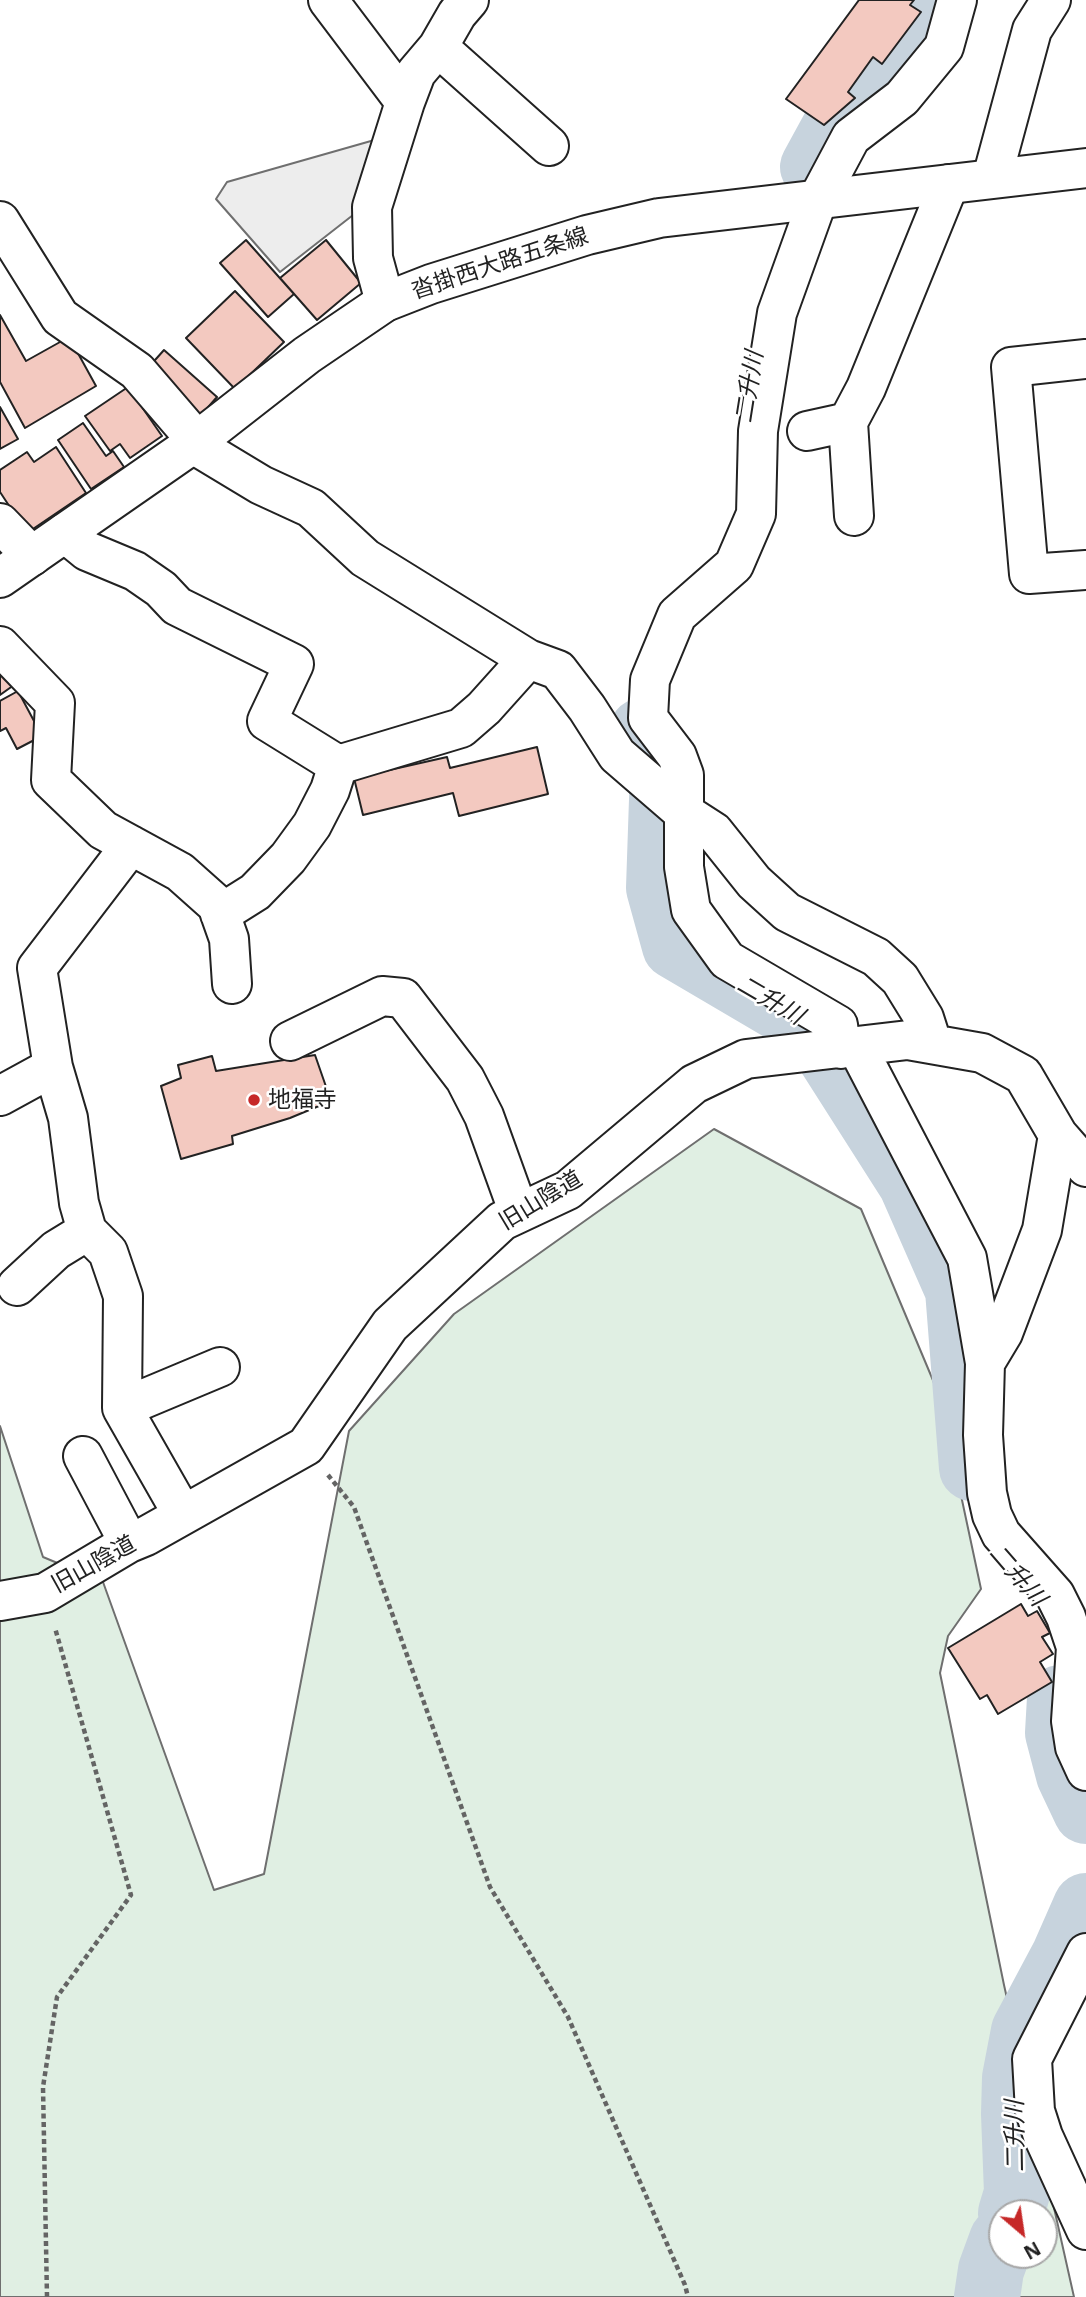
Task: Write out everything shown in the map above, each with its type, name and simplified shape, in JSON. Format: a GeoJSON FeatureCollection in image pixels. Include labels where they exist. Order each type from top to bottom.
{"type":"FeatureCollection","features":[{"type":"Feature","properties":{"kind":"street"},"geometry":{"type":"LineString","coordinates":[[328,0],[405,102]]}},
{"type":"Feature","properties":{"kind":"street"},"geometry":{"type":"LineString","coordinates":[[385,302],[373,258],[372,207],[416,73],[438,47],[468,0]]}},
{"type":"Feature","properties":{"kind":"street"},"geometry":{"type":"LineString","coordinates":[[957,0],[944,47],[902,98],[851,137],[818,199],[777,313],[758,431],[757,514],[734,565],[677,615],[650,680],[648,718],[677,757],[684,775],[684,867],[691,910],[727,960],[838,1025],[967,1258],[985,1363],[984,1435],[987,1493],[992,1515],[1001,1534],[1055,1595],[1066,1616],[1076,1647],[1071,1721],[1075,1747],[1086,1771]]}},
{"type":"Feature","properties":{"kind":"street"},"geometry":{"type":"LineString","coordinates":[[992,178],[1032,30],[1051,0]]}},
{"type":"Feature","properties":{"kind":"street"},"geometry":{"type":"LineString","coordinates":[[438,47],[549,146]]}},
{"type":"Feature","properties":{"kind":"street","name":"沓掛西大路五条線"},"geometry":{"type":"LineString","coordinates":[[0,578],[193,444],[307,355],[385,302],[431,284],[587,236],[659,218],[1086,168]]}},
{"type":"Feature","properties":{"kind":"street"},"geometry":{"type":"LineString","coordinates":[[854,516],[849,422],[866,388],[949,184]]}},
{"type":"Feature","properties":{"kind":"street"},"geometry":{"type":"LineString","coordinates":[[0,221],[60,317],[137,371],[186,428],[193,444],[261,485],[311,508],[365,558],[528,659],[558,670],[587,708],[617,755],[683,811],[714,832],[754,882],[787,912],[876,957],[892,971],[925,1018],[932,1043]]}},
{"type":"Feature","properties":{"kind":"street"},"geometry":{"type":"LineString","coordinates":[[1086,359],[1011,367],[1029,574],[1086,570]]}},
{"type":"Feature","properties":{"kind":"street"},"geometry":{"type":"LineString","coordinates":[[807,431],[849,422]]}},
{"type":"Feature","properties":{"kind":"street"},"geometry":{"type":"LineString","coordinates":[[0,523],[32,556]]}},
{"type":"Feature","properties":{"kind":"street"},"geometry":{"type":"LineString","coordinates":[[65,533],[87,551],[135,571],[161,589],[177,606],[294,664],[267,721],[338,765],[461,728],[484,708],[528,659]]}},
{"type":"Feature","properties":{"kind":"street"},"geometry":{"type":"LineString","coordinates":[[0,646],[55,703],[51,780],[103,830],[180,872],[216,905],[229,939],[232,984]]}},
{"type":"Feature","properties":{"kind":"street"},"geometry":{"type":"LineString","coordinates":[[220,914],[255,892],[288,858],[312,825],[330,790],[338,765]]}},
{"type":"Feature","properties":{"kind":"street"},"geometry":{"type":"LineString","coordinates":[[131,845],[37,968],[53,1067],[68,1118],[79,1203],[87,1231],[108,1252],[123,1296],[122,1408],[183,1515]]}},
{"type":"Feature","properties":{"kind":"street"},"geometry":{"type":"LineString","coordinates":[[290,1041],[382,996],[403,998],[465,1079],[484,1116],[519,1213]]}},
{"type":"Feature","properties":{"kind":"street","name":"旧山陰道"},"geometry":{"type":"LineString","coordinates":[[0,1601],[45,1593],[129,1543],[306,1446],[390,1325],[502,1221],[568,1190],[694,1084],[746,1059],[908,1040],[982,1053],[1023,1075],[1058,1135],[1086,1167]]}},
{"type":"Feature","properties":{"kind":"street"},"geometry":{"type":"LineString","coordinates":[[0,1096],[53,1067]]}},
{"type":"Feature","properties":{"kind":"street"},"geometry":{"type":"LineString","coordinates":[[985,1363],[1003,1333],[1042,1230],[1058,1135]]}},
{"type":"Feature","properties":{"kind":"street"},"geometry":{"type":"LineString","coordinates":[[17,1286],[56,1250],[87,1231]]}},
{"type":"Feature","properties":{"kind":"street"},"geometry":{"type":"LineString","coordinates":[[122,1408],[220,1367]]}},
{"type":"Feature","properties":{"kind":"street"},"geometry":{"type":"LineString","coordinates":[[83,1456],[129,1543]]}},
{"type":"Feature","properties":{"kind":"street"},"geometry":{"type":"LineString","coordinates":[[1086,1952],[1032,2059],[1035,2110],[1043,2136],[1086,2230]]}},
{"type":"Feature","properties":{"kind":"path"},"geometry":{"type":"LineString","coordinates":[[306,1446],[354,1507],[490,1887],[568,2017],[688,2297]]}},
{"type":"Feature","properties":{"kind":"path"},"geometry":{"type":"LineString","coordinates":[[45,1593],[131,1895],[57,1997],[43,2087],[47,2297]]}},
{"type":"Feature","properties":{"kind":"green space"},"geometry":{"type":"Polygon","coordinates":[[[714,1129],[861,1209],[940,1397],[981,1589],[948,1636],[940,1673],[1004,1985],[1052,2199],[988,2199],[988,2269],[1058,2269],[1058,2226],[1074,2297],[0,2297],[0,1426],[43,1557],[103,1582],[214,1890],[264,1874],[349,1431],[454,1314],[714,1129]]]}},
{"type":"Feature","properties":{"kind":"shaded area"},"geometry":{"type":"Polygon","coordinates":[[[385,137],[362,208],[280,272],[216,199],[227,182],[385,137]]]}},
{"type":"Feature","properties":{"kind":"building"},"geometry":{"type":"Polygon","coordinates":[[[859,0],[914,0],[910,5],[921,12],[882,64],[873,57],[848,92],[855,98],[824,125],[786,99],[859,0]]]}},
{"type":"Feature","properties":{"kind":"building"},"geometry":{"type":"Polygon","coordinates":[[[246,240],[294,294],[268,317],[220,263],[246,240]]]}},
{"type":"Feature","properties":{"kind":"building"},"geometry":{"type":"Polygon","coordinates":[[[326,240],[361,283],[317,320],[280,278],[326,240]]]}},
{"type":"Feature","properties":{"kind":"building"},"geometry":{"type":"Polygon","coordinates":[[[235,291],[284,342],[235,389],[186,338],[235,291]]]}},
{"type":"Feature","properties":{"kind":"building"},"geometry":{"type":"Polygon","coordinates":[[[0,315],[26,361],[69,337],[96,386],[25,428],[0,382],[0,315]]]}},
{"type":"Feature","properties":{"kind":"building"},"geometry":{"type":"Polygon","coordinates":[[[164,350],[217,397],[196,421],[147,369],[164,350]]]}},
{"type":"Feature","properties":{"kind":"building"},"geometry":{"type":"Polygon","coordinates":[[[128,387],[162,436],[130,458],[120,444],[110,451],[85,416],[128,387]]]}},
{"type":"Feature","properties":{"kind":"building"},"geometry":{"type":"Polygon","coordinates":[[[0,407],[18,439],[0,449],[0,407]]]}},
{"type":"Feature","properties":{"kind":"building"},"geometry":{"type":"Polygon","coordinates":[[[83,423],[106,456],[113,451],[124,467],[91,489],[58,440],[83,423]]]}},
{"type":"Feature","properties":{"kind":"building"},"geometry":{"type":"Polygon","coordinates":[[[56,447],[86,493],[27,533],[0,492],[0,470],[27,452],[34,462],[56,447]]]}},
{"type":"Feature","properties":{"kind":"building"},"geometry":{"type":"Polygon","coordinates":[[[0,667],[14,685],[0,695],[0,667]]]}},
{"type":"Feature","properties":{"kind":"building"},"geometry":{"type":"Polygon","coordinates":[[[18,691],[42,736],[17,749],[6,728],[0,731],[0,701],[18,691]]]}},
{"type":"Feature","properties":{"kind":"building"},"geometry":{"type":"Polygon","coordinates":[[[537,747],[548,794],[459,816],[453,793],[363,815],[354,778],[447,757],[450,768],[537,747]]]}},
{"type":"Feature","properties":{"kind":"building"},"geometry":{"type":"Polygon","coordinates":[[[315,1055],[331,1101],[290,1118],[232,1136],[233,1144],[181,1159],[161,1086],[181,1078],[178,1065],[212,1056],[216,1071],[315,1055]]]}},
{"type":"Feature","properties":{"kind":"building"},"geometry":{"type":"Polygon","coordinates":[[[1021,1604],[1028,1616],[1037,1611],[1050,1633],[1042,1637],[1053,1654],[1040,1662],[1052,1682],[998,1714],[987,1695],[980,1699],[948,1648],[1021,1604]]]}},
{"type":"Feature","properties":{"kind":"waterway","name":"二升川"},"geometry":{"type":"LineString","coordinates":[[813,167],[837,123],[876,96],[906,67],[929,26],[938,0]]}},
{"type":"Feature","properties":{"kind":"waterway","name":"二升川"},"geometry":{"type":"LineString","coordinates":[[642,731],[663,770],[659,888],[675,946],[811,1026],[911,1183],[958,1290],[972,1468]]}},
{"type":"Feature","properties":{"kind":"waterway","name":"二升川"},"geometry":{"type":"LineString","coordinates":[[1060,1698],[1058,1733],[1069,1775],[1086,1811]]}},
{"type":"Feature","properties":{"kind":"waterway","name":"二升川"},"geometry":{"type":"LineString","coordinates":[[1015,2199],[1015,2078],[1024,2031],[1064,1956],[1086,1906]]}},
{"type":"Feature","properties":{"kind":"waterway","name":"二升川"},"geometry":{"type":"LineString","coordinates":[[987,2297],[991,2269]]}},
{"type":"Feature","properties":{"kind":"place","name":"地福寺"},"geometry":{"type":"Point","coordinates":[254,1100]}}]}
